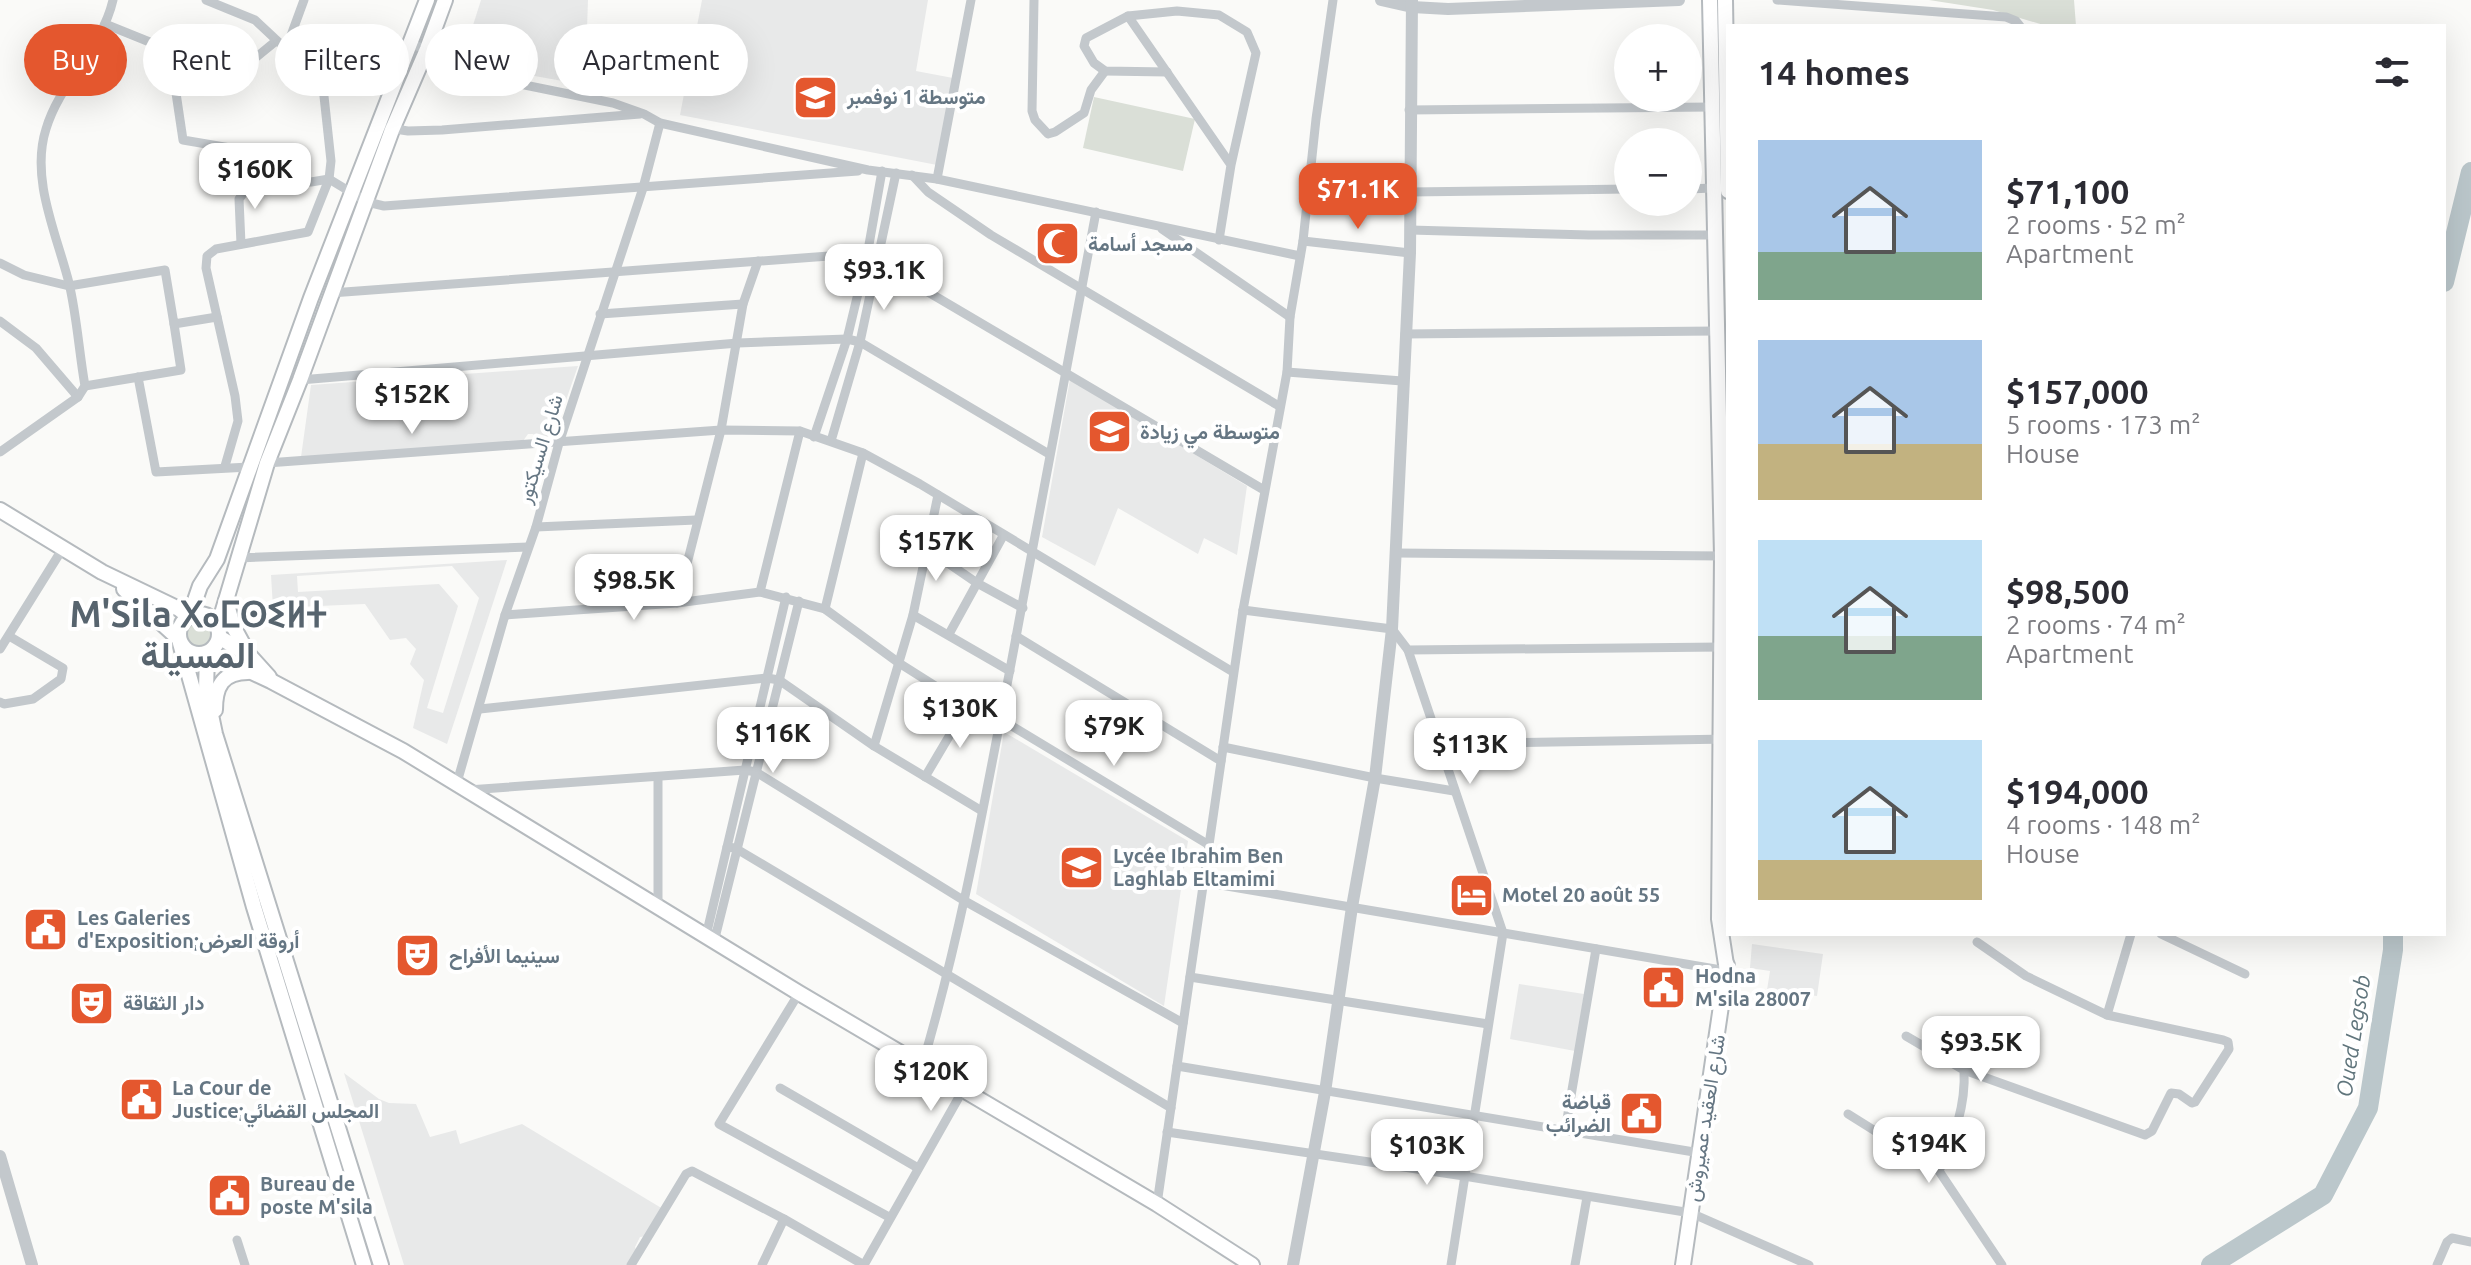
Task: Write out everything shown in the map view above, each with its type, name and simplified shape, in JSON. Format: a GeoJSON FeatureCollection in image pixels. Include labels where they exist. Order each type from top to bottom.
{"type":"FeatureCollection","features":[{"type":"Feature","properties":{"kind":"main road"},"geometry":{"type":"LineString","coordinates":[[364,1265],[254,907],[179,641],[181,623],[189,616],[200,586],[217,559],[351,193],[427,0]]}},
{"type":"Feature","properties":{"kind":"main road"},"geometry":{"type":"LineString","coordinates":[[436,24],[445,0]]}},
{"type":"Feature","properties":{"kind":"main road","name":"شارع العقيد عميروش"},"geometry":{"type":"LineString","coordinates":[[1710,0],[1712,107],[1721,190]]}},
{"type":"Feature","properties":{"kind":"main road","name":"شارع العقيد عميروش"},"geometry":{"type":"LineString","coordinates":[[1725,0],[1726,54]]}},
{"type":"Feature","properties":{"kind":"main road"},"geometry":{"type":"LineString","coordinates":[[381,1265],[215,734],[206,691],[208,652],[218,632],[267,463],[392,130],[425,54]]}},
{"type":"Feature","properties":{"kind":"main road","name":"شارع العقيد عميروش"},"geometry":{"type":"LineString","coordinates":[[1726,170],[1714,235],[1724,739],[1719,919],[1727,971]]}},
{"type":"Feature","properties":{"kind":"main road"},"geometry":{"type":"LineString","coordinates":[[0,510],[102,572],[189,616],[206,615],[218,632],[250,656]]}},
{"type":"Feature","properties":{"kind":"main road"},"geometry":{"type":"LineString","coordinates":[[102,572],[195,654],[208,652],[271,681],[403,751],[799,993],[1157,1204],[1233,1259],[1252,1265]]}},
{"type":"Feature","properties":{"kind":"main road"},"geometry":{"type":"LineString","coordinates":[[149,595],[183,597],[200,586]]}},
{"type":"Feature","properties":{"kind":"main road"},"geometry":{"type":"LineString","coordinates":[[226,597],[233,626],[250,656],[271,681]]}},
{"type":"Feature","properties":{"kind":"main road"},"geometry":{"type":"LineString","coordinates":[[151,614],[166,636],[192,692]]}},
{"type":"Feature","properties":{"kind":"main road"},"geometry":{"type":"LineString","coordinates":[[215,734],[214,705],[218,686],[231,674],[250,672]]}},
{"type":"Feature","properties":{"kind":"main road","name":"شارع العقيد عميروش"},"geometry":{"type":"LineString","coordinates":[[1683,1265],[1730,936]]}},
{"type":"Feature","properties":{"kind":"main road"},"geometry":{"type":"LineString","coordinates":[[348,1214],[364,1210]]}},
{"type":"Feature","properties":{"kind":"street"},"geometry":{"type":"LineString","coordinates":[[105,24],[113,0]]}},
{"type":"Feature","properties":{"kind":"street"},"geometry":{"type":"LineString","coordinates":[[206,0],[255,20],[275,40]]}},
{"type":"Feature","properties":{"kind":"street"},"geometry":{"type":"LineString","coordinates":[[295,24],[304,0]]}},
{"type":"Feature","properties":{"kind":"street"},"geometry":{"type":"LineString","coordinates":[[937,179],[971,0]]}},
{"type":"Feature","properties":{"kind":"street"},"geometry":{"type":"LineString","coordinates":[[1034,0],[1032,111],[1048,134],[1084,113],[1091,90],[1105,71]]}},
{"type":"Feature","properties":{"kind":"street"},"geometry":{"type":"LineString","coordinates":[[1157,1204],[1233,672],[1287,372],[1290,317],[1303,241],[1333,0]]}},
{"type":"Feature","properties":{"kind":"street"},"geometry":{"type":"LineString","coordinates":[[1381,0],[1412,4],[1679,0]]}},
{"type":"Feature","properties":{"kind":"street"},"geometry":{"type":"LineString","coordinates":[[1777,0],[2006,17],[2018,24]]}},
{"type":"Feature","properties":{"kind":"street"},"geometry":{"type":"LineString","coordinates":[[1293,1265],[1325,1092],[1352,907],[1375,778],[1392,629],[1410,253],[1412,4]]}},
{"type":"Feature","properties":{"kind":"street"},"geometry":{"type":"LineString","coordinates":[[1167,72],[1105,71],[1094,63],[1084,42],[1086,38],[1128,16],[1177,11],[1219,15],[1247,32],[1256,53],[1231,165],[1219,240]]}},
{"type":"Feature","properties":{"kind":"street"},"geometry":{"type":"LineString","coordinates":[[1128,16],[1231,165]]}},
{"type":"Feature","properties":{"kind":"street"},"geometry":{"type":"LineString","coordinates":[[259,55],[275,42]]}},
{"type":"Feature","properties":{"kind":"street"},"geometry":{"type":"LineString","coordinates":[[410,44],[425,48]]}},
{"type":"Feature","properties":{"kind":"street"},"geometry":{"type":"LineString","coordinates":[[538,87],[596,99],[644,114],[660,123],[868,170],[937,179],[1300,256]]}},
{"type":"Feature","properties":{"kind":"street"},"geometry":{"type":"LineString","coordinates":[[0,452],[78,397],[85,386],[69,286],[46,199],[41,158],[42,141],[60,96]]}},
{"type":"Feature","properties":{"kind":"street"},"geometry":{"type":"LineString","coordinates":[[176,96],[183,140],[236,149],[257,175],[276,181],[329,179],[367,202],[384,206],[868,170]]}},
{"type":"Feature","properties":{"kind":"street"},"geometry":{"type":"LineString","coordinates":[[225,466],[238,421],[206,268],[207,256],[216,249],[308,232],[329,179],[331,153],[324,96]]}},
{"type":"Feature","properties":{"kind":"street"},"geometry":{"type":"LineString","coordinates":[[1409,110],[1712,107]]}},
{"type":"Feature","properties":{"kind":"street"},"geometry":{"type":"LineString","coordinates":[[377,125],[392,130],[442,130],[644,114]]}},
{"type":"Feature","properties":{"kind":"street","name":"شارع السيكتور"},"geometry":{"type":"LineString","coordinates":[[460,788],[505,615],[536,527],[559,443],[643,188],[660,123]]}},
{"type":"Feature","properties":{"kind":"street"},"geometry":{"type":"LineString","coordinates":[[814,437],[847,339],[867,256],[882,171]]}},
{"type":"Feature","properties":{"kind":"street"},"geometry":{"type":"LineString","coordinates":[[831,441],[860,342],[896,173]]}},
{"type":"Feature","properties":{"kind":"street"},"geometry":{"type":"LineString","coordinates":[[241,244],[239,199],[257,175]]}},
{"type":"Feature","properties":{"kind":"street"},"geometry":{"type":"LineString","coordinates":[[912,175],[928,192],[991,235],[1279,406]]}},
{"type":"Feature","properties":{"kind":"street"},"geometry":{"type":"LineString","coordinates":[[1410,192],[1614,189]]}},
{"type":"Feature","properties":{"kind":"street"},"geometry":{"type":"LineString","coordinates":[[922,1066],[948,977],[1002,720],[1096,212]]}},
{"type":"Feature","properties":{"kind":"street"},"geometry":{"type":"LineString","coordinates":[[1156,225],[1290,317]]}},
{"type":"Feature","properties":{"kind":"street"},"geometry":{"type":"LineString","coordinates":[[1410,230],[1714,235]]}},
{"type":"Feature","properties":{"kind":"street"},"geometry":{"type":"LineString","coordinates":[[1303,241],[1410,253]]}},
{"type":"Feature","properties":{"kind":"street"},"geometry":{"type":"LineString","coordinates":[[331,293],[856,254],[867,256],[1264,490]]}},
{"type":"Feature","properties":{"kind":"street"},"geometry":{"type":"LineString","coordinates":[[677,603],[721,430],[743,304],[758,261]]}},
{"type":"Feature","properties":{"kind":"street"},"geometry":{"type":"LineString","coordinates":[[0,263],[24,275],[69,286],[165,270],[181,370],[85,386]]}},
{"type":"Feature","properties":{"kind":"street"},"geometry":{"type":"LineString","coordinates":[[600,314],[743,304]]}},
{"type":"Feature","properties":{"kind":"street"},"geometry":{"type":"LineString","coordinates":[[174,324],[217,317]]}},
{"type":"Feature","properties":{"kind":"street"},"geometry":{"type":"LineString","coordinates":[[0,321],[36,348],[78,397]]}},
{"type":"Feature","properties":{"kind":"street"},"geometry":{"type":"LineString","coordinates":[[1405,334],[1716,331]]}},
{"type":"Feature","properties":{"kind":"street"},"geometry":{"type":"LineString","coordinates":[[300,380],[738,343],[847,339],[860,342],[1049,454]]}},
{"type":"Feature","properties":{"kind":"street"},"geometry":{"type":"LineString","coordinates":[[1287,372],[1402,381]]}},
{"type":"Feature","properties":{"kind":"street"},"geometry":{"type":"LineString","coordinates":[[138,377],[156,472],[249,467]]}},
{"type":"Feature","properties":{"kind":"street"},"geometry":{"type":"LineString","coordinates":[[267,463],[721,430],[800,431],[863,453],[1233,672]]}},
{"type":"Feature","properties":{"kind":"street"},"geometry":{"type":"LineString","coordinates":[[760,592],[800,431]]}},
{"type":"Feature","properties":{"kind":"street"},"geometry":{"type":"LineString","coordinates":[[825,609],[863,453]]}},
{"type":"Feature","properties":{"kind":"street"},"geometry":{"type":"LineString","coordinates":[[874,746],[913,615],[938,495]]}},
{"type":"Feature","properties":{"kind":"street"},"geometry":{"type":"LineString","coordinates":[[536,527],[696,520]]}},
{"type":"Feature","properties":{"kind":"street"},"geometry":{"type":"LineString","coordinates":[[949,634],[1003,536]]}},
{"type":"Feature","properties":{"kind":"street"},"geometry":{"type":"LineString","coordinates":[[237,558],[528,547]]}},
{"type":"Feature","properties":{"kind":"street"},"geometry":{"type":"LineString","coordinates":[[0,649],[63,548]]}},
{"type":"Feature","properties":{"kind":"street"},"geometry":{"type":"LineString","coordinates":[[926,548],[977,583],[1023,608]]}},
{"type":"Feature","properties":{"kind":"street"},"geometry":{"type":"LineString","coordinates":[[1397,553],[1722,556]]}},
{"type":"Feature","properties":{"kind":"street"},"geometry":{"type":"LineString","coordinates":[[505,615],[677,603],[760,592],[825,609],[899,663],[967,706],[1002,720],[1209,845]]}},
{"type":"Feature","properties":{"kind":"street"},"geometry":{"type":"LineString","coordinates":[[710,939],[745,770],[786,597]]}},
{"type":"Feature","properties":{"kind":"street"},"geometry":{"type":"LineString","coordinates":[[731,848],[756,772],[799,601]]}},
{"type":"Feature","properties":{"kind":"street"},"geometry":{"type":"LineString","coordinates":[[1243,610],[1392,629],[1408,650],[1503,933],[1451,1265]]}},
{"type":"Feature","properties":{"kind":"street"},"geometry":{"type":"LineString","coordinates":[[913,615],[1010,671]]}},
{"type":"Feature","properties":{"kind":"street"},"geometry":{"type":"LineString","coordinates":[[0,702],[33,699],[61,679],[63,668],[9,636]]}},
{"type":"Feature","properties":{"kind":"street"},"geometry":{"type":"LineString","coordinates":[[1016,636],[1221,761]]}},
{"type":"Feature","properties":{"kind":"street"},"geometry":{"type":"LineString","coordinates":[[1408,650],[1722,647]]}},
{"type":"Feature","properties":{"kind":"street"},"geometry":{"type":"LineString","coordinates":[[480,709],[767,678],[779,680],[874,746],[982,811]]}},
{"type":"Feature","properties":{"kind":"street"},"geometry":{"type":"LineString","coordinates":[[925,777],[967,706]]}},
{"type":"Feature","properties":{"kind":"street"},"geometry":{"type":"LineString","coordinates":[[1441,744],[1724,739]]}},
{"type":"Feature","properties":{"kind":"street"},"geometry":{"type":"LineString","coordinates":[[1223,747],[1454,791]]}},
{"type":"Feature","properties":{"kind":"street"},"geometry":{"type":"LineString","coordinates":[[460,788],[745,770],[756,772],[963,900],[1183,1023]]}},
{"type":"Feature","properties":{"kind":"street"},"geometry":{"type":"LineString","coordinates":[[658,777],[658,908]]}},
{"type":"Feature","properties":{"kind":"street"},"geometry":{"type":"LineString","coordinates":[[731,848],[1171,1108]]}},
{"type":"Feature","properties":{"kind":"street"},"geometry":{"type":"LineString","coordinates":[[1203,882],[1727,971]]}},
{"type":"Feature","properties":{"kind":"street"},"geometry":{"type":"LineString","coordinates":[[2107,1015],[2130,936]]}},
{"type":"Feature","properties":{"kind":"street"},"geometry":{"type":"LineString","coordinates":[[2165,936],[2245,974]]}},
{"type":"Feature","properties":{"kind":"street"},"geometry":{"type":"LineString","coordinates":[[1906,1036],[1964,1070],[2145,1135],[2152,1131],[2171,1093],[2195,1102],[2229,1049],[2228,1042],[2223,1040],[2107,1015],[2026,976],[1977,942]]}},
{"type":"Feature","properties":{"kind":"street"},"geometry":{"type":"LineString","coordinates":[[1565,1131],[1596,949]]}},
{"type":"Feature","properties":{"kind":"street"},"geometry":{"type":"LineString","coordinates":[[1190,977],[1488,1024]]}},
{"type":"Feature","properties":{"kind":"street"},"geometry":{"type":"LineString","coordinates":[[799,993],[719,1124],[889,1217]]}},
{"type":"Feature","properties":{"kind":"street"},"geometry":{"type":"LineString","coordinates":[[1177,1066],[1700,1153]]}},
{"type":"Feature","properties":{"kind":"street"},"geometry":{"type":"LineString","coordinates":[[1939,1171],[1958,1123],[1965,1092],[1964,1070]]}},
{"type":"Feature","properties":{"kind":"street"},"geometry":{"type":"LineString","coordinates":[[780,1088],[918,1168]]}},
{"type":"Feature","properties":{"kind":"street"},"geometry":{"type":"LineString","coordinates":[[631,1265],[689,1172],[696,1172],[864,1265],[963,1090]]}},
{"type":"Feature","properties":{"kind":"street"},"geometry":{"type":"LineString","coordinates":[[1848,1114],[1939,1171],[2002,1265]]}},
{"type":"Feature","properties":{"kind":"street"},"geometry":{"type":"LineString","coordinates":[[1167,1132],[1691,1213],[1809,1265]]}},
{"type":"Feature","properties":{"kind":"street"},"geometry":{"type":"LineString","coordinates":[[0,1156],[32,1265]]}},
{"type":"Feature","properties":{"kind":"street"},"geometry":{"type":"LineString","coordinates":[[1575,1265],[1587,1197]]}},
{"type":"Feature","properties":{"kind":"street"},"geometry":{"type":"LineString","coordinates":[[762,1265],[784,1219]]}},
{"type":"Feature","properties":{"kind":"street"},"geometry":{"type":"LineString","coordinates":[[2437,1265],[2447,1242],[2452,1238],[2471,1242]]}},
{"type":"Feature","properties":{"kind":"street"},"geometry":{"type":"LineString","coordinates":[[237,1240],[245,1265]]}},
{"type":"Feature","properties":{"kind":"shaded area"},"geometry":{"type":"Polygon","coordinates":[[[481,0],[588,0],[587,24],[554,24],[554,80],[538,77],[538,24],[473,24],[481,0]]]}},
{"type":"Feature","properties":{"kind":"shaded area","name":"متوسطة 1 نوفمبر"},"geometry":{"type":"Polygon","coordinates":[[[702,0],[928,0],[916,71],[953,78],[937,165],[680,115],[684,96],[748,96],[748,24],[697,24],[702,0]]]}},
{"type":"Feature","properties":{"kind":"shaded area"},"geometry":{"type":"Polygon","coordinates":[[[1929,0],[2074,0],[2076,24],[2040,24],[1993,10],[1929,0]]]}},
{"type":"Feature","properties":{"kind":"shaded area"},"geometry":{"type":"Polygon","coordinates":[[[1094,97],[1195,119],[1183,171],[1083,148],[1094,97]]]}},
{"type":"Feature","properties":{"kind":"shaded area"},"geometry":{"type":"Polygon","coordinates":[[[578,366],[553,437],[539,439],[528,434],[523,441],[301,457],[311,385],[578,366]]]}},
{"type":"Feature","properties":{"kind":"shaded area","name":"متوسطة مي زيادة"},"geometry":{"type":"Polygon","coordinates":[[[1070,379],[1247,486],[1237,555],[1204,538],[1198,554],[1118,508],[1095,566],[1042,537],[1070,379]]]}},
{"type":"Feature","properties":{"kind":"shaded area"},"geometry":{"type":"Polygon","coordinates":[[[507,560],[447,744],[413,728],[424,680],[410,664],[416,649],[406,638],[390,640],[365,604],[273,608],[271,575],[507,560]],[[452,566],[297,576],[298,592],[439,584],[458,606],[427,708],[443,713],[479,598],[452,566]]]}},
{"type":"Feature","properties":{"kind":"shaded area"},"geometry":{"type":"Polygon","coordinates":[[[198,619],[204,620],[212,628],[212,640],[204,648],[198,649],[192,648],[184,640],[183,634],[184,628],[192,620],[198,619]]]}},
{"type":"Feature","properties":{"kind":"shaded area","name":"Lycée Ibrahim Ben Laghlab Eltamimi"},"geometry":{"type":"Polygon","coordinates":[[[1004,732],[1188,841],[1164,1006],[976,894],[1004,732]]]}},
{"type":"Feature","properties":{"kind":"shaded area"},"geometry":{"type":"Polygon","coordinates":[[[1752,944],[1823,954],[1817,996],[1767,990],[1770,971],[1750,968],[1752,944]]]}},
{"type":"Feature","properties":{"kind":"shaded area"},"geometry":{"type":"Polygon","coordinates":[[[1519,984],[1584,994],[1575,1051],[1510,1039],[1519,984]]]}},
{"type":"Feature","properties":{"kind":"shaded area"},"geometry":{"type":"Polygon","coordinates":[[[344,1073],[379,1099],[389,1103],[416,1104],[430,1137],[456,1130],[460,1144],[522,1124],[663,1209],[648,1236],[640,1237],[635,1247],[637,1253],[629,1265],[404,1265],[344,1073]]]}},
{"type":"Feature","properties":{"kind":"waterway","name":"Oued Legsob"},"geometry":{"type":"LineString","coordinates":[[2446,274],[2471,172]]}},
{"type":"Feature","properties":{"kind":"waterway","name":"Oued Legsob"},"geometry":{"type":"LineString","coordinates":[[2211,1265],[2323,1195],[2368,1108],[2393,936]]}},
{"type":"Feature","properties":{"kind":"place","name":"متوسطة 1 نوفمبر"},"geometry":{"type":"Point","coordinates":[816,97]}},
{"type":"Feature","properties":{"kind":"place","name":"مسجد أسامة"},"geometry":{"type":"Point","coordinates":[1057,244]}},
{"type":"Feature","properties":{"kind":"place","name":"متوسطة مي زيادة"},"geometry":{"type":"Point","coordinates":[1109,432]}},
{"type":"Feature","properties":{"kind":"place","name":"Lycée Ibrahim Ben Laghlab Eltamimi"},"geometry":{"type":"Point","coordinates":[1082,867]}},
{"type":"Feature","properties":{"kind":"place","name":"Motel 20 août 55"},"geometry":{"type":"Point","coordinates":[1471,895]}},
{"type":"Feature","properties":{"kind":"place","name":"Les Galeries d'Exposition;أروقة العرض"},"geometry":{"type":"Point","coordinates":[46,930]}},
{"type":"Feature","properties":{"kind":"place","name":"سينيما الأفراح"},"geometry":{"type":"Point","coordinates":[418,956]}},
{"type":"Feature","properties":{"kind":"place","name":"Hodna M'sila 28007"},"geometry":{"type":"Point","coordinates":[1664,988]}},
{"type":"Feature","properties":{"kind":"place","name":"دار الثقاقة"},"geometry":{"type":"Point","coordinates":[92,1003]}},
{"type":"Feature","properties":{"kind":"place","name":"La Cour de Justice;المجلس القضائي"},"geometry":{"type":"Point","coordinates":[141,1100]}},
{"type":"Feature","properties":{"kind":"place","name":"قباضة الضرائب"},"geometry":{"type":"Point","coordinates":[1642,1113]}},
{"type":"Feature","properties":{"kind":"place","name":"Bureau de poste M'sila"},"geometry":{"type":"Point","coordinates":[229,1195]}},
{"type":"Feature","properties":{"kind":"district","name":"M'Sila ⵝⴰⵎⵙⵉⵍⵜ المسيلة"},"geometry":{"type":"Point","coordinates":[198,634]}}]}
